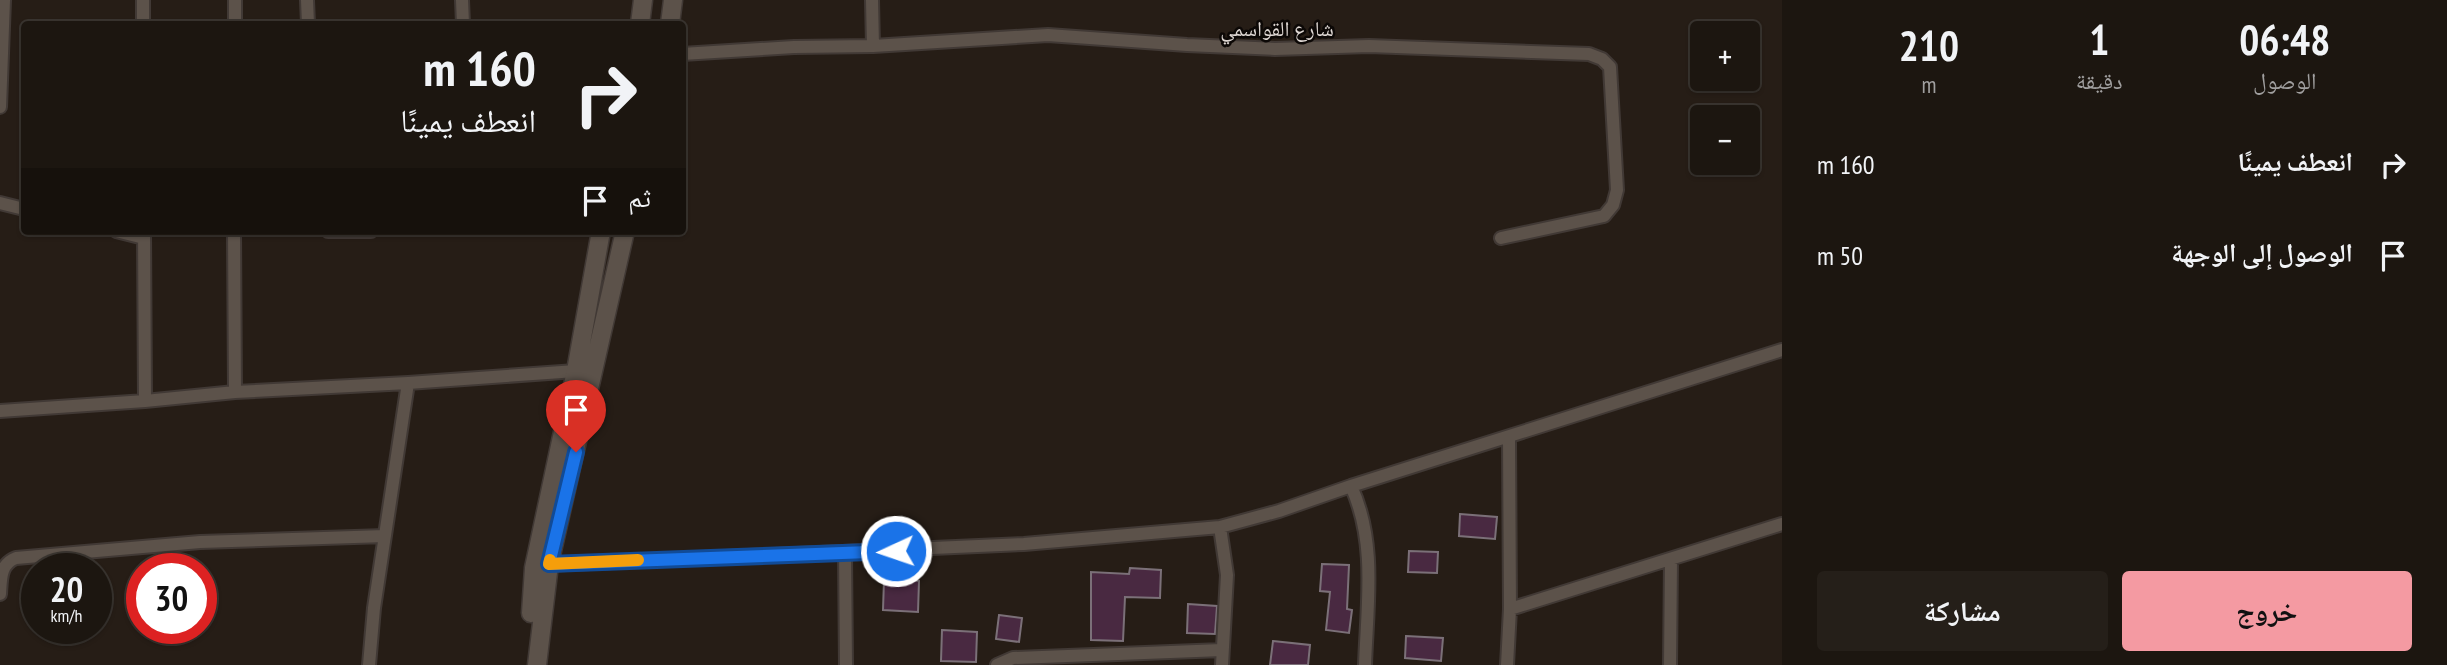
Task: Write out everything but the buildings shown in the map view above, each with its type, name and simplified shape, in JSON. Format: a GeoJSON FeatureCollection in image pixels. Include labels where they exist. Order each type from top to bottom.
{"type":"FeatureCollection","features":[{"type":"Feature","properties":{"kind":"main road"},"geometry":{"type":"LineString","coordinates":[[640,21],[643,0]]}},
{"type":"Feature","properties":{"kind":"main road"},"geometry":{"type":"LineString","coordinates":[[670,21],[673,0]]}},
{"type":"Feature","properties":{"kind":"main road"},"geometry":{"type":"LineString","coordinates":[[528,665],[542,566],[600,235]]}},
{"type":"Feature","properties":{"kind":"main road"},"geometry":{"type":"LineString","coordinates":[[537,665],[542,566],[624,235]]}},
{"type":"Feature","properties":{"kind":"street"},"geometry":{"type":"LineString","coordinates":[[0,107],[4,0]]}},
{"type":"Feature","properties":{"kind":"street"},"geometry":{"type":"LineString","coordinates":[[143,0],[143,21]]}},
{"type":"Feature","properties":{"kind":"street"},"geometry":{"type":"LineString","coordinates":[[235,0],[235,21]]}},
{"type":"Feature","properties":{"kind":"street"},"geometry":{"type":"LineString","coordinates":[[307,0],[308,21]]}},
{"type":"Feature","properties":{"kind":"street"},"geometry":{"type":"LineString","coordinates":[[462,0],[463,21]]}},
{"type":"Feature","properties":{"kind":"street"},"geometry":{"type":"LineString","coordinates":[[872,0],[873,46]]}},
{"type":"Feature","properties":{"kind":"street","name":"شارع القواسمي"},"geometry":{"type":"LineString","coordinates":[[686,54],[1048,35],[1250,48],[1369,46],[1589,54],[1602,59],[1610,67],[1618,190],[1613,205],[1604,216],[1501,238]]}},
{"type":"Feature","properties":{"kind":"street"},"geometry":{"type":"LineString","coordinates":[[0,203],[21,208]]}},
{"type":"Feature","properties":{"kind":"street"},"geometry":{"type":"LineString","coordinates":[[144,235],[145,401]]}},
{"type":"Feature","properties":{"kind":"street"},"geometry":{"type":"LineString","coordinates":[[234,235],[235,391]]}},
{"type":"Feature","properties":{"kind":"street"},"geometry":{"type":"LineString","coordinates":[[542,566],[1024,544],[1220,527],[1279,511],[1782,350]]}},
{"type":"Feature","properties":{"kind":"street"},"geometry":{"type":"LineString","coordinates":[[0,411],[145,401],[235,391],[408,383],[576,371]]}},
{"type":"Feature","properties":{"kind":"street"},"geometry":{"type":"LineString","coordinates":[[369,665],[384,536],[408,383]]}},
{"type":"Feature","properties":{"kind":"street"},"geometry":{"type":"LineString","coordinates":[[1507,665],[1510,609],[1509,438]]}},
{"type":"Feature","properties":{"kind":"street"},"geometry":{"type":"LineString","coordinates":[[1351,486],[1365,525],[1368,559],[1365,665]]}},
{"type":"Feature","properties":{"kind":"street"},"geometry":{"type":"LineString","coordinates":[[1510,609],[1782,524]]}},
{"type":"Feature","properties":{"kind":"street"},"geometry":{"type":"LineString","coordinates":[[1220,527],[1227,575],[1222,665]]}},
{"type":"Feature","properties":{"kind":"street"},"geometry":{"type":"LineString","coordinates":[[0,594],[2,569],[10,560],[16,558],[200,542],[384,536]]}},
{"type":"Feature","properties":{"kind":"street"},"geometry":{"type":"LineString","coordinates":[[845,553],[846,665]]}},
{"type":"Feature","properties":{"kind":"street"},"geometry":{"type":"LineString","coordinates":[[1670,665],[1671,559]]}},
{"type":"Feature","properties":{"kind":"street"},"geometry":{"type":"LineString","coordinates":[[997,665],[1013,659],[1222,650]]}},
{"type":"Feature","properties":{"kind":"slow traffic"},"geometry":{"type":"LineString","coordinates":[[550,560],[549,564],[638,560]]}},
{"type":"Feature","properties":{"kind":"route"},"geometry":{"type":"LineString","coordinates":[[576,452],[549,564],[896,551]]}}]}
